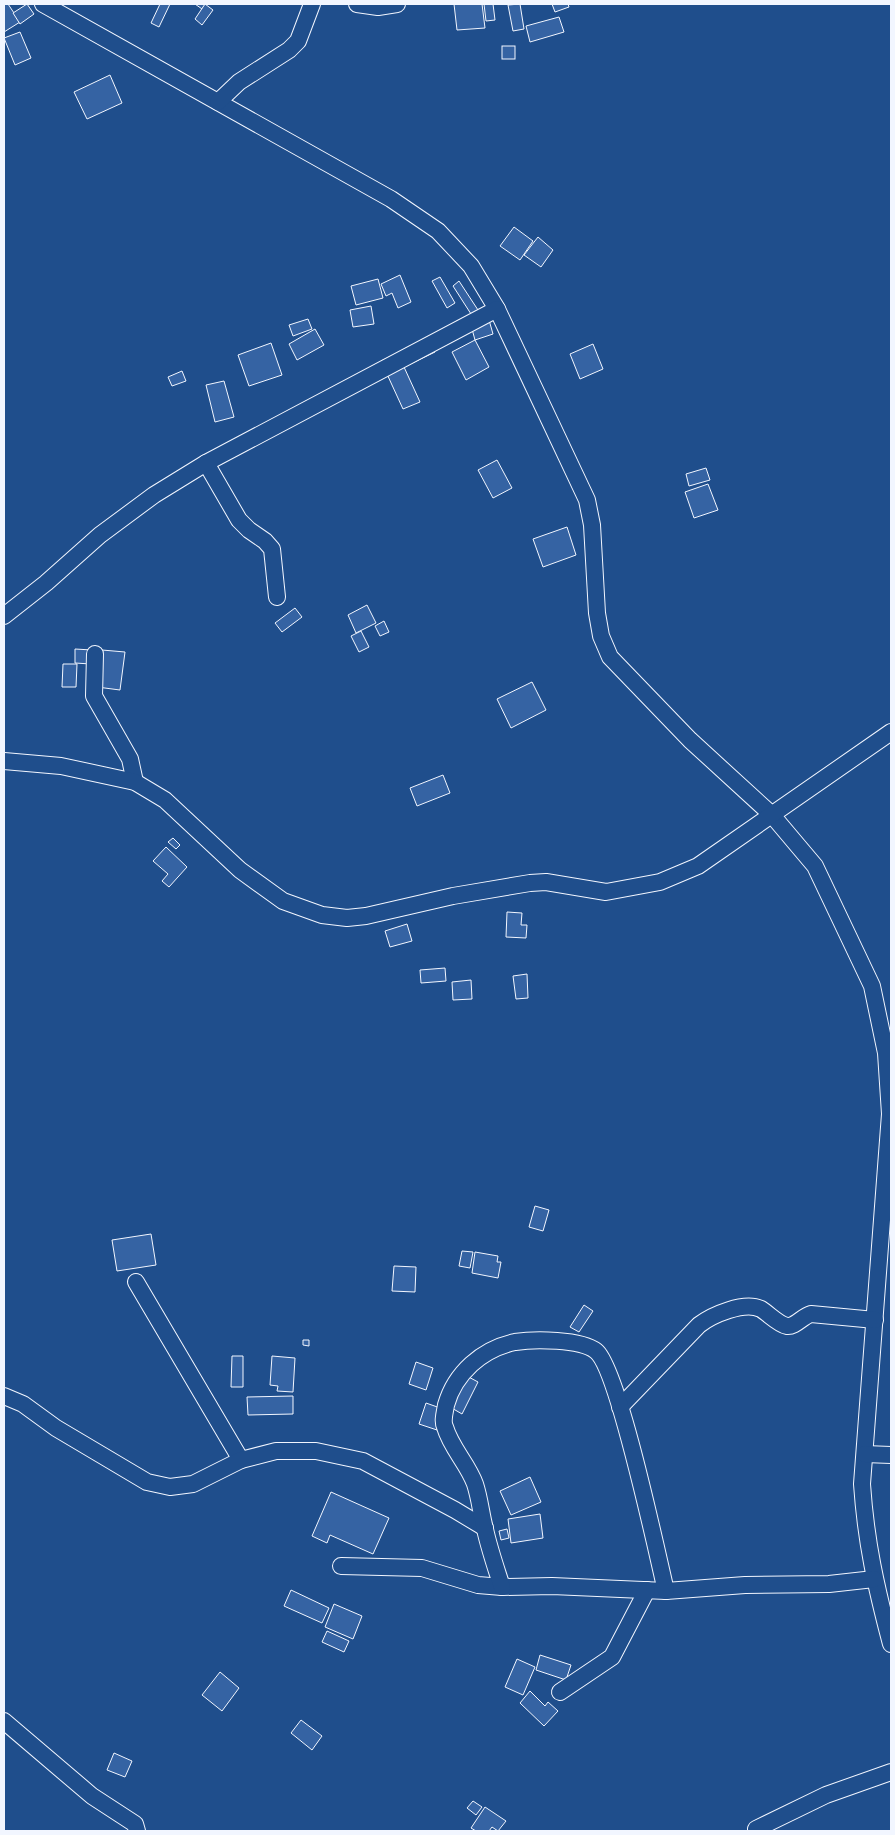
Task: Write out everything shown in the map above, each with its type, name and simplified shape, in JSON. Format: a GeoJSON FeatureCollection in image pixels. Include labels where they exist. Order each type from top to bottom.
{"type":"FeatureCollection","features":[{"type":"Feature","properties":{"kind":"street"},"geometry":{"type":"LineString","coordinates":[[43,4],[391,200],[438,231],[471,266],[497,308],[587,500],[592,526],[597,614],[601,636],[610,657],[690,740],[772,815],[815,866],[842,919],[872,986],[886,1053],[890,1114],[862,1484],[866,1536],[874,1580],[891,1644]]}},
{"type":"Feature","properties":{"kind":"street"},"geometry":{"type":"LineString","coordinates":[[218,102],[239,82],[294,46],[305,26],[312,4]]}},
{"type":"Feature","properties":{"kind":"street"},"geometry":{"type":"LineString","coordinates":[[358,4],[378,7],[397,4]]}},
{"type":"Feature","properties":{"kind":"street"},"geometry":{"type":"LineString","coordinates":[[4,616],[46,583],[100,535],[154,495],[206,463],[497,308]]}},
{"type":"Feature","properties":{"kind":"street"},"geometry":{"type":"LineString","coordinates":[[206,463],[239,520],[248,530],[265,541],[272,549],[277,597]]}},
{"type":"Feature","properties":{"kind":"street"},"geometry":{"type":"LineString","coordinates":[[95,654],[94,696],[130,759],[135,782]]}},
{"type":"Feature","properties":{"kind":"street"},"geometry":{"type":"LineString","coordinates":[[4,761],[62,766],[135,782],[165,800],[240,870],[283,901],[322,915],[347,918],[366,916],[453,896],[530,883],[546,882],[606,892],[660,882],[698,866],[891,732]]}},
{"type":"Feature","properties":{"kind":"street"},"geometry":{"type":"LineString","coordinates":[[136,1282],[241,1460]]}},
{"type":"Feature","properties":{"kind":"street"},"geometry":{"type":"LineString","coordinates":[[620,1407],[699,1326],[713,1317],[750,1306],[760,1309],[787,1326],[793,1325],[811,1314],[875,1320]]}},
{"type":"Feature","properties":{"kind":"street"},"geometry":{"type":"LineString","coordinates":[[502,1587],[474,1482],[444,1427],[448,1398],[456,1378],[487,1352],[498,1347],[517,1342],[576,1342],[596,1352],[606,1365],[620,1407],[666,1591]]}},
{"type":"Feature","properties":{"kind":"street"},"geometry":{"type":"LineString","coordinates":[[4,1396],[23,1404],[56,1428],[147,1482],[170,1487],[193,1484],[241,1460],[276,1451],[308,1451],[363,1461],[485,1528]]}},
{"type":"Feature","properties":{"kind":"street"},"geometry":{"type":"LineString","coordinates":[[864,1454],[891,1455]]}},
{"type":"Feature","properties":{"kind":"street"},"geometry":{"type":"LineString","coordinates":[[340,1566],[422,1568],[478,1585],[502,1587],[552,1586],[666,1591],[745,1585],[829,1584],[874,1580]]}},
{"type":"Feature","properties":{"kind":"street"},"geometry":{"type":"LineString","coordinates":[[560,1692],[612,1657],[647,1590]]}},
{"type":"Feature","properties":{"kind":"street"},"geometry":{"type":"LineString","coordinates":[[4,1721],[92,1796],[135,1824],[137,1831]]}},
{"type":"Feature","properties":{"kind":"street"},"geometry":{"type":"LineString","coordinates":[[756,1830],[826,1795],[891,1772]]}},
{"type":"Feature","properties":{"kind":"building"},"geometry":{"type":"Polygon","coordinates":[[[4,4],[8,4],[20,22],[4,32],[4,4]]]}},
{"type":"Feature","properties":{"kind":"building"},"geometry":{"type":"Polygon","coordinates":[[[27,4],[34,14],[20,24],[13,13],[27,4]]]}},
{"type":"Feature","properties":{"kind":"building"},"geometry":{"type":"Polygon","coordinates":[[[160,4],[170,4],[159,27],[151,23],[160,4]]]}},
{"type":"Feature","properties":{"kind":"building"},"geometry":{"type":"Polygon","coordinates":[[[195,4],[206,4],[202,9],[195,4]]]}},
{"type":"Feature","properties":{"kind":"building"},"geometry":{"type":"Polygon","coordinates":[[[205,4],[213,10],[202,25],[195,19],[205,4]]]}},
{"type":"Feature","properties":{"kind":"building"},"geometry":{"type":"Polygon","coordinates":[[[454,4],[482,4],[485,28],[457,30],[454,4]]]}},
{"type":"Feature","properties":{"kind":"building"},"geometry":{"type":"Polygon","coordinates":[[[484,4],[493,4],[495,20],[486,21],[484,4]]]}},
{"type":"Feature","properties":{"kind":"building"},"geometry":{"type":"Polygon","coordinates":[[[520,4],[524,29],[513,31],[508,5],[520,4]]]}},
{"type":"Feature","properties":{"kind":"building"},"geometry":{"type":"Polygon","coordinates":[[[552,4],[568,4],[569,7],[555,12],[552,4]]]}},
{"type":"Feature","properties":{"kind":"building"},"geometry":{"type":"Polygon","coordinates":[[[559,17],[564,32],[530,42],[526,26],[559,17]]]}},
{"type":"Feature","properties":{"kind":"building"},"geometry":{"type":"Polygon","coordinates":[[[20,32],[31,58],[15,65],[4,38],[20,32]]]}},
{"type":"Feature","properties":{"kind":"building"},"geometry":{"type":"Polygon","coordinates":[[[502,46],[515,46],[515,59],[502,59],[502,46]]]}},
{"type":"Feature","properties":{"kind":"building"},"geometry":{"type":"Polygon","coordinates":[[[110,75],[122,103],[87,119],[74,92],[110,75]]]}},
{"type":"Feature","properties":{"kind":"building"},"geometry":{"type":"Polygon","coordinates":[[[514,227],[533,241],[520,260],[500,246],[514,227]]]}},
{"type":"Feature","properties":{"kind":"building"},"geometry":{"type":"Polygon","coordinates":[[[538,237],[553,250],[541,267],[524,255],[538,237]]]}},
{"type":"Feature","properties":{"kind":"building"},"geometry":{"type":"Polygon","coordinates":[[[400,275],[411,302],[398,308],[392,293],[386,296],[381,284],[400,275]]]}},
{"type":"Feature","properties":{"kind":"building"},"geometry":{"type":"Polygon","coordinates":[[[440,277],[455,303],[447,308],[432,281],[440,277]]]}},
{"type":"Feature","properties":{"kind":"building"},"geometry":{"type":"Polygon","coordinates":[[[378,279],[383,298],[356,305],[351,286],[378,279]]]}},
{"type":"Feature","properties":{"kind":"building"},"geometry":{"type":"Polygon","coordinates":[[[459,281],[478,310],[471,314],[453,286],[459,281]]]}},
{"type":"Feature","properties":{"kind":"building"},"geometry":{"type":"Polygon","coordinates":[[[371,306],[374,324],[353,327],[350,310],[371,306]]]}},
{"type":"Feature","properties":{"kind":"building"},"geometry":{"type":"Polygon","coordinates":[[[487,313],[493,334],[475,340],[469,318],[487,313]]]}},
{"type":"Feature","properties":{"kind":"building"},"geometry":{"type":"Polygon","coordinates":[[[308,319],[312,329],[293,336],[289,325],[308,319]]]}},
{"type":"Feature","properties":{"kind":"building"},"geometry":{"type":"Polygon","coordinates":[[[315,329],[324,345],[297,360],[289,344],[315,329]]]}},
{"type":"Feature","properties":{"kind":"building"},"geometry":{"type":"Polygon","coordinates":[[[428,339],[435,352],[404,367],[420,402],[403,409],[381,361],[428,339]]]}},
{"type":"Feature","properties":{"kind":"building"},"geometry":{"type":"Polygon","coordinates":[[[475,340],[489,367],[466,380],[452,352],[475,340]]]}},
{"type":"Feature","properties":{"kind":"building"},"geometry":{"type":"Polygon","coordinates":[[[271,343],[282,375],[249,386],[238,355],[271,343]]]}},
{"type":"Feature","properties":{"kind":"building"},"geometry":{"type":"Polygon","coordinates":[[[593,344],[603,369],[580,379],[570,354],[593,344]]]}},
{"type":"Feature","properties":{"kind":"building"},"geometry":{"type":"Polygon","coordinates":[[[182,371],[186,381],[172,386],[168,377],[182,371]]]}},
{"type":"Feature","properties":{"kind":"building"},"geometry":{"type":"Polygon","coordinates":[[[224,381],[234,417],[215,422],[206,385],[224,381]]]}},
{"type":"Feature","properties":{"kind":"building"},"geometry":{"type":"Polygon","coordinates":[[[497,460],[512,488],[493,498],[478,470],[497,460]]]}},
{"type":"Feature","properties":{"kind":"building"},"geometry":{"type":"Polygon","coordinates":[[[706,468],[710,480],[689,486],[686,474],[706,468]]]}},
{"type":"Feature","properties":{"kind":"building"},"geometry":{"type":"Polygon","coordinates":[[[708,484],[718,510],[694,518],[685,492],[708,484]]]}},
{"type":"Feature","properties":{"kind":"building"},"geometry":{"type":"Polygon","coordinates":[[[567,527],[576,555],[543,567],[533,539],[567,527]]]}},
{"type":"Feature","properties":{"kind":"building"},"geometry":{"type":"Polygon","coordinates":[[[367,605],[376,623],[356,633],[348,615],[367,605]]]}},
{"type":"Feature","properties":{"kind":"building"},"geometry":{"type":"Polygon","coordinates":[[[295,608],[302,617],[282,632],[275,623],[295,608]]]}},
{"type":"Feature","properties":{"kind":"building"},"geometry":{"type":"Polygon","coordinates":[[[384,621],[389,632],[380,636],[375,626],[384,621]]]}},
{"type":"Feature","properties":{"kind":"building"},"geometry":{"type":"Polygon","coordinates":[[[361,631],[369,647],[359,652],[351,636],[361,631]]]}},
{"type":"Feature","properties":{"kind":"building"},"geometry":{"type":"Polygon","coordinates":[[[75,649],[92,650],[91,664],[75,663],[75,649]]]}},
{"type":"Feature","properties":{"kind":"building"},"geometry":{"type":"Polygon","coordinates":[[[102,650],[125,652],[120,690],[97,687],[102,650]]]}},
{"type":"Feature","properties":{"kind":"building"},"geometry":{"type":"Polygon","coordinates":[[[63,664],[77,664],[76,687],[62,687],[63,664]]]}},
{"type":"Feature","properties":{"kind":"building"},"geometry":{"type":"Polygon","coordinates":[[[532,682],[546,710],[511,728],[497,699],[532,682]]]}},
{"type":"Feature","properties":{"kind":"building"},"geometry":{"type":"Polygon","coordinates":[[[443,775],[450,793],[417,806],[410,788],[443,775]]]}},
{"type":"Feature","properties":{"kind":"building"},"geometry":{"type":"Polygon","coordinates":[[[173,838],[180,845],[176,849],[168,842],[173,838]]]}},
{"type":"Feature","properties":{"kind":"building"},"geometry":{"type":"Polygon","coordinates":[[[166,847],[187,867],[169,887],[162,881],[168,874],[153,861],[166,847]]]}},
{"type":"Feature","properties":{"kind":"building"},"geometry":{"type":"Polygon","coordinates":[[[507,912],[522,913],[521,925],[527,925],[526,938],[506,937],[507,912]]]}},
{"type":"Feature","properties":{"kind":"building"},"geometry":{"type":"Polygon","coordinates":[[[407,924],[412,941],[390,947],[385,931],[407,924]]]}},
{"type":"Feature","properties":{"kind":"building"},"geometry":{"type":"Polygon","coordinates":[[[445,968],[446,981],[421,983],[420,970],[445,968]]]}},
{"type":"Feature","properties":{"kind":"building"},"geometry":{"type":"Polygon","coordinates":[[[527,974],[528,998],[516,999],[513,976],[527,974]]]}},
{"type":"Feature","properties":{"kind":"building"},"geometry":{"type":"Polygon","coordinates":[[[471,980],[472,999],[453,1000],[452,982],[471,980]]]}},
{"type":"Feature","properties":{"kind":"building"},"geometry":{"type":"Polygon","coordinates":[[[535,1206],[549,1210],[543,1231],[529,1227],[535,1206]]]}},
{"type":"Feature","properties":{"kind":"building"},"geometry":{"type":"Polygon","coordinates":[[[151,1234],[156,1265],[117,1271],[112,1240],[151,1234]]]}},
{"type":"Feature","properties":{"kind":"building"},"geometry":{"type":"Polygon","coordinates":[[[462,1251],[473,1252],[470,1268],[459,1266],[462,1251]]]}},
{"type":"Feature","properties":{"kind":"building"},"geometry":{"type":"Polygon","coordinates":[[[475,1252],[498,1256],[497,1262],[501,1262],[498,1278],[472,1273],[475,1252]]]}},
{"type":"Feature","properties":{"kind":"building"},"geometry":{"type":"Polygon","coordinates":[[[394,1266],[416,1267],[415,1292],[392,1291],[394,1266]]]}},
{"type":"Feature","properties":{"kind":"building"},"geometry":{"type":"Polygon","coordinates":[[[584,1305],[593,1311],[579,1332],[570,1327],[584,1305]]]}},
{"type":"Feature","properties":{"kind":"building"},"geometry":{"type":"Polygon","coordinates":[[[303,1340],[309,1340],[309,1346],[303,1345],[303,1340]]]}},
{"type":"Feature","properties":{"kind":"building"},"geometry":{"type":"Polygon","coordinates":[[[232,1356],[243,1356],[243,1387],[231,1387],[232,1356]]]}},
{"type":"Feature","properties":{"kind":"building"},"geometry":{"type":"Polygon","coordinates":[[[272,1356],[295,1358],[293,1392],[277,1391],[278,1386],[270,1385],[272,1356]]]}},
{"type":"Feature","properties":{"kind":"building"},"geometry":{"type":"Polygon","coordinates":[[[416,1362],[433,1368],[426,1390],[409,1384],[416,1362]]]}},
{"type":"Feature","properties":{"kind":"building"},"geometry":{"type":"Polygon","coordinates":[[[465,1375],[478,1382],[462,1414],[450,1407],[465,1375]]]}},
{"type":"Feature","properties":{"kind":"building"},"geometry":{"type":"Polygon","coordinates":[[[293,1396],[293,1414],[248,1415],[247,1397],[293,1396]]]}},
{"type":"Feature","properties":{"kind":"building"},"geometry":{"type":"Polygon","coordinates":[[[426,1403],[443,1409],[437,1430],[419,1424],[426,1403]]]}},
{"type":"Feature","properties":{"kind":"building"},"geometry":{"type":"Polygon","coordinates":[[[530,1477],[541,1502],[511,1515],[500,1491],[530,1477]]]}},
{"type":"Feature","properties":{"kind":"building"},"geometry":{"type":"Polygon","coordinates":[[[331,1492],[389,1518],[373,1554],[330,1535],[327,1543],[312,1536],[331,1492]]]}},
{"type":"Feature","properties":{"kind":"building"},"geometry":{"type":"Polygon","coordinates":[[[540,1514],[543,1538],[511,1543],[508,1519],[540,1514]]]}},
{"type":"Feature","properties":{"kind":"building"},"geometry":{"type":"Polygon","coordinates":[[[507,1529],[509,1538],[501,1540],[499,1531],[507,1529]]]}},
{"type":"Feature","properties":{"kind":"building"},"geometry":{"type":"Polygon","coordinates":[[[291,1590],[329,1608],[322,1623],[284,1606],[291,1590]]]}},
{"type":"Feature","properties":{"kind":"building"},"geometry":{"type":"Polygon","coordinates":[[[334,1604],[362,1616],[353,1639],[325,1627],[334,1604]]]}},
{"type":"Feature","properties":{"kind":"building"},"geometry":{"type":"Polygon","coordinates":[[[327,1631],[349,1641],[344,1652],[322,1642],[327,1631]]]}},
{"type":"Feature","properties":{"kind":"building"},"geometry":{"type":"Polygon","coordinates":[[[540,1655],[571,1665],[566,1680],[536,1670],[540,1655]]]}},
{"type":"Feature","properties":{"kind":"building"},"geometry":{"type":"Polygon","coordinates":[[[517,1659],[535,1667],[523,1695],[505,1687],[517,1659]]]}},
{"type":"Feature","properties":{"kind":"building"},"geometry":{"type":"Polygon","coordinates":[[[220,1672],[239,1688],[222,1711],[202,1695],[220,1672]]]}},
{"type":"Feature","properties":{"kind":"building"},"geometry":{"type":"Polygon","coordinates":[[[530,1691],[545,1706],[548,1702],[558,1711],[544,1726],[520,1703],[530,1691]]]}},
{"type":"Feature","properties":{"kind":"building"},"geometry":{"type":"Polygon","coordinates":[[[301,1720],[322,1736],[312,1750],[291,1733],[301,1720]]]}},
{"type":"Feature","properties":{"kind":"building"},"geometry":{"type":"Polygon","coordinates":[[[114,1753],[132,1761],[125,1777],[107,1770],[114,1753]]]}},
{"type":"Feature","properties":{"kind":"building"},"geometry":{"type":"Polygon","coordinates":[[[473,1801],[482,1807],[476,1815],[467,1808],[473,1801]]]}},
{"type":"Feature","properties":{"kind":"building"},"geometry":{"type":"Polygon","coordinates":[[[485,1807],[506,1821],[498,1831],[492,1827],[489,1831],[476,1831],[471,1828],[485,1807]]]}}]}
